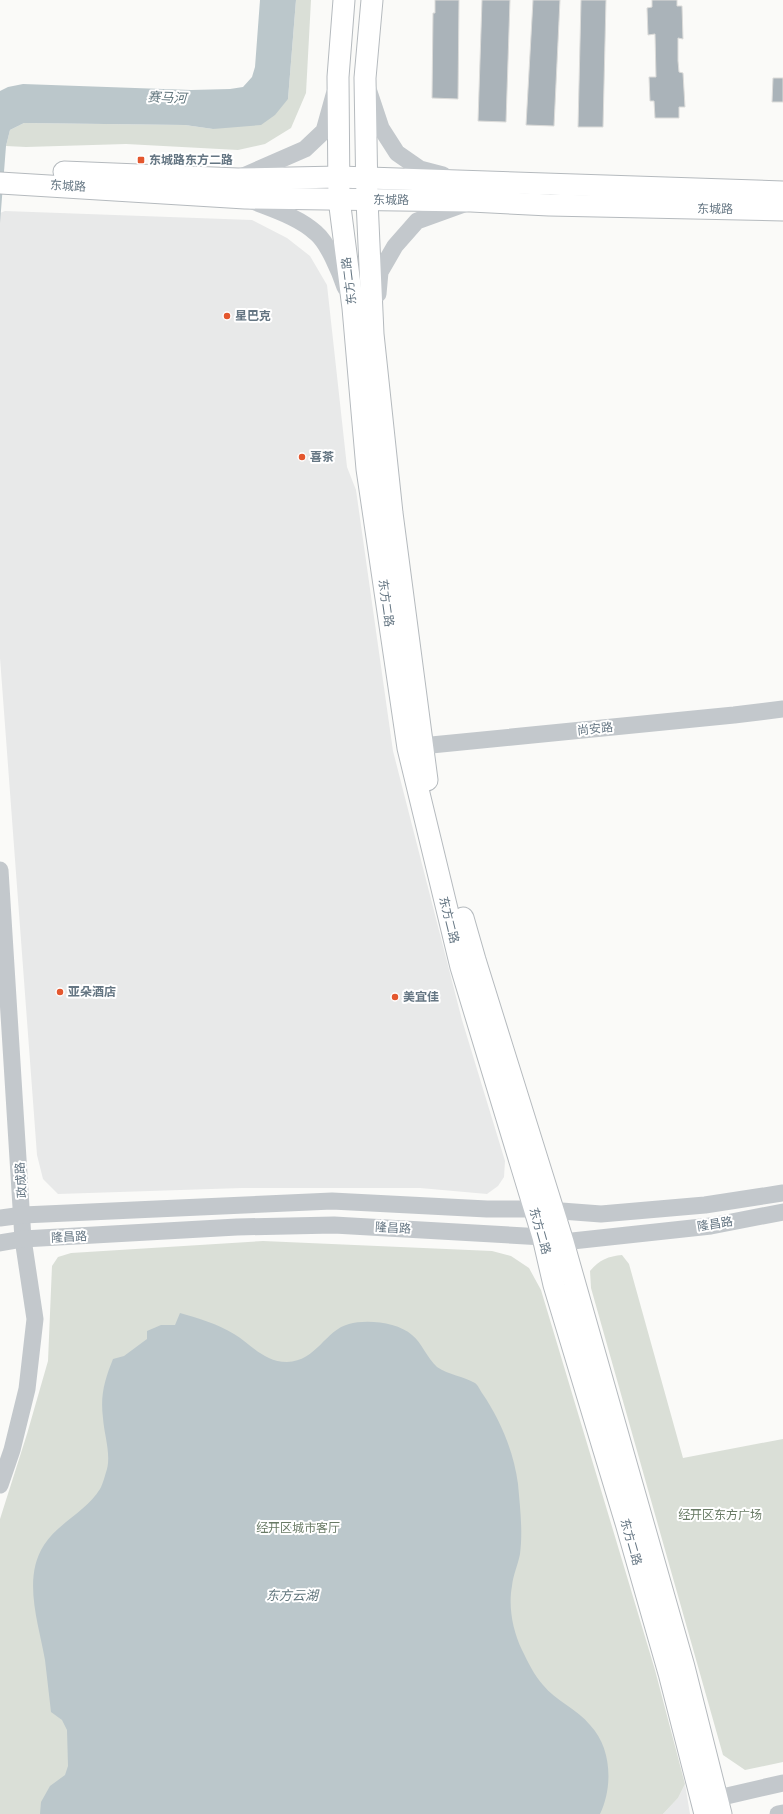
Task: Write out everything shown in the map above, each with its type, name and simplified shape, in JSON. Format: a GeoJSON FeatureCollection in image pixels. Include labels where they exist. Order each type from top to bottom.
{"type":"FeatureCollection","features":[{"type":"Feature","properties":{"kind":"main road","name":"东方二路"},"geometry":{"type":"LineString","coordinates":[[344,0],[338,77],[339,199],[353,308],[367,469],[415,747],[427,785],[544,1210],[563,1242],[646,1529],[715,1809]]}},
{"type":"Feature","properties":{"kind":"main road","name":"东方二路"},"geometry":{"type":"LineString","coordinates":[[372,0],[365,78],[367,200],[373,334],[415,747]]}},
{"type":"Feature","properties":{"kind":"main road","name":"东城路"},"geometry":{"type":"LineString","coordinates":[[7,176],[241,188],[339,199],[470,201],[549,205],[783,210]]}},
{"type":"Feature","properties":{"kind":"main road","name":"东城路"},"geometry":{"type":"LineString","coordinates":[[241,188],[340,177],[783,192]]}},
{"type":"Feature","properties":{"kind":"main road","name":"东方二路"},"geometry":{"type":"LineString","coordinates":[[544,1210],[543,1237],[554,1284],[624,1515],[667,1665],[715,1809]]}},
{"type":"Feature","properties":{"kind":"street"},"geometry":{"type":"LineString","coordinates":[[338,77],[324,131],[304,149],[241,188],[317,233],[337,265],[353,308]]}},
{"type":"Feature","properties":{"kind":"street"},"geometry":{"type":"LineString","coordinates":[[365,78],[381,128],[397,153],[420,169],[464,181]]}},
{"type":"Feature","properties":{"kind":"street"},"geometry":{"type":"LineString","coordinates":[[373,334],[380,272],[395,246],[417,221],[470,201]]}},
{"type":"Feature","properties":{"kind":"street","name":"尚安路"},"geometry":{"type":"LineString","coordinates":[[415,747],[783,709]]}},
{"type":"Feature","properties":{"kind":"street","name":"政成路"},"geometry":{"type":"LineString","coordinates":[[0,870],[24,1239],[35,1319],[27,1389],[12,1450],[0,1485]]}},
{"type":"Feature","properties":{"kind":"street","name":"隆昌路"},"geometry":{"type":"LineString","coordinates":[[0,1218],[23,1215],[332,1201],[487,1209],[544,1210],[601,1214],[705,1205],[783,1193]]}},
{"type":"Feature","properties":{"kind":"street","name":"隆昌路"},"geometry":{"type":"LineString","coordinates":[[0,1243],[24,1239],[237,1227],[334,1225],[543,1237],[563,1242],[711,1226],[783,1212]]}},
{"type":"Feature","properties":{"kind":"street"},"geometry":{"type":"LineString","coordinates":[[715,1809],[783,1783]]}},
{"type":"Feature","properties":{"kind":"street"},"geometry":{"type":"LineString","coordinates":[[778,1814],[783,1813]]}},
{"type":"Feature","properties":{"kind":"shaded area"},"geometry":{"type":"Polygon","coordinates":[[[5,211],[252,220],[287,238],[310,256],[327,285],[347,467],[356,490],[393,751],[462,1020],[505,1161],[504,1177],[498,1186],[487,1194],[420,1188],[242,1188],[58,1194],[43,1179],[37,1155],[0,658],[0,213],[5,211]]]}},
{"type":"Feature","properties":{"kind":"shaded area"},"geometry":{"type":"Polygon","coordinates":[[[685,1784],[690,1814],[663,1814],[678,1798],[685,1784]]]}},
{"type":"Feature","properties":{"kind":"green space"},"geometry":{"type":"Polygon","coordinates":[[[296,0],[311,0],[306,93],[291,128],[265,144],[238,150],[126,144],[26,147],[6,146],[10,130],[24,123],[185,125],[213,129],[288,99],[296,0]]]}},
{"type":"Feature","properties":{"kind":"green space","name":"东方云湖"},"geometry":{"type":"Polygon","coordinates":[[[263,1241],[492,1251],[511,1256],[529,1268],[541,1290],[655,1670],[685,1784],[678,1798],[663,1814],[0,1814],[0,1519],[48,1361],[52,1266],[58,1257],[71,1253],[263,1241]]]}},
{"type":"Feature","properties":{"kind":"green space","name":"经开区东方广场"},"geometry":{"type":"Polygon","coordinates":[[[622,1255],[629,1264],[683,1458],[783,1439],[783,1762],[745,1770],[723,1755],[591,1288],[590,1271],[593,1267],[604,1259],[622,1255]]]}},
{"type":"Feature","properties":{"kind":"water","name":"赛马河"},"geometry":{"type":"Polygon","coordinates":[[[260,0],[296,0],[288,99],[275,115],[261,125],[213,129],[185,125],[24,123],[10,130],[6,146],[0,223],[0,91],[8,87],[23,84],[191,90],[230,89],[243,87],[252,77],[255,67],[260,0]]]}},
{"type":"Feature","properties":{"kind":"water","name":"东方云湖"},"geometry":{"type":"Polygon","coordinates":[[[180,1313],[221,1327],[241,1338],[265,1356],[287,1362],[306,1356],[333,1332],[349,1324],[373,1322],[390,1324],[399,1327],[416,1338],[437,1367],[477,1385],[495,1414],[510,1448],[518,1484],[521,1519],[521,1545],[511,1594],[512,1619],[516,1635],[534,1673],[540,1681],[548,1691],[585,1719],[597,1734],[603,1745],[608,1768],[608,1780],[607,1792],[600,1814],[40,1814],[41,1802],[50,1786],[65,1775],[68,1766],[67,1730],[62,1720],[51,1712],[45,1660],[36,1617],[33,1587],[37,1558],[50,1537],[88,1504],[102,1485],[107,1469],[108,1457],[102,1402],[106,1380],[113,1359],[124,1356],[147,1339],[147,1331],[161,1325],[175,1325],[180,1313]]]}},
{"type":"Feature","properties":{"kind":"building"},"geometry":{"type":"Polygon","coordinates":[[[435,0],[459,0],[458,99],[432,98],[433,13],[435,13],[435,0]]]}},
{"type":"Feature","properties":{"kind":"building"},"geometry":{"type":"Polygon","coordinates":[[[482,0],[510,0],[506,122],[478,121],[482,0]]]}},
{"type":"Feature","properties":{"kind":"building"},"geometry":{"type":"Polygon","coordinates":[[[533,0],[560,0],[554,126],[526,125],[533,0]]]}},
{"type":"Feature","properties":{"kind":"building"},"geometry":{"type":"Polygon","coordinates":[[[581,0],[606,0],[603,127],[578,127],[581,0]]]}},
{"type":"Feature","properties":{"kind":"building"},"geometry":{"type":"Polygon","coordinates":[[[652,0],[677,0],[677,6],[682,6],[683,39],[678,38],[678,61],[679,72],[683,73],[685,107],[679,107],[679,118],[655,118],[654,101],[650,101],[649,77],[656,77],[655,34],[648,35],[647,8],[652,7],[652,0]]]}},
{"type":"Feature","properties":{"kind":"building"},"geometry":{"type":"Polygon","coordinates":[[[773,78],[783,78],[783,102],[772,102],[773,78]]]}},
{"type":"Feature","properties":{"kind":"place","name":"东城路东方二路"},"geometry":{"type":"Point","coordinates":[141,160]}},
{"type":"Feature","properties":{"kind":"place","name":"星巴克"},"geometry":{"type":"Point","coordinates":[227,316]}},
{"type":"Feature","properties":{"kind":"place","name":"喜茶"},"geometry":{"type":"Point","coordinates":[302,457]}},
{"type":"Feature","properties":{"kind":"place","name":"亚朵酒店"},"geometry":{"type":"Point","coordinates":[60,992]}},
{"type":"Feature","properties":{"kind":"place","name":"美宜佳"},"geometry":{"type":"Point","coordinates":[395,997]}},
{"type":"Feature","properties":{"kind":"park label","name":"经开区城市客厅"},"geometry":{"type":"Point","coordinates":[298,1528]}}]}
